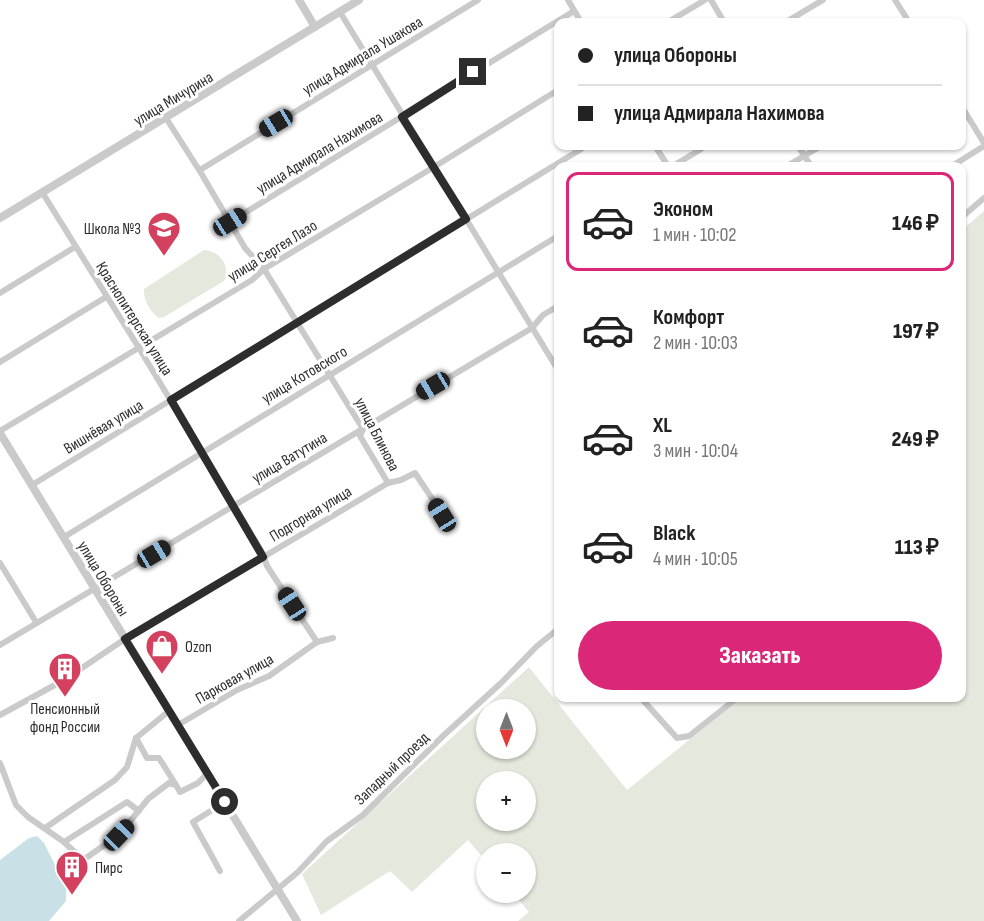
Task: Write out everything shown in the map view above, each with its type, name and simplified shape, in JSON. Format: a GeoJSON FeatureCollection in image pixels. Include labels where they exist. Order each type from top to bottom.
{"type":"FeatureCollection","features":[{"type":"Feature","properties":{"kind":"street"},"geometry":{"type":"LineString","coordinates":[[299,0],[315,27]]}},
{"type":"Feature","properties":{"kind":"street","name":"улица Мичурина"},"geometry":{"type":"LineString","coordinates":[[0,218],[359,0]]}},
{"type":"Feature","properties":{"kind":"street","name":"улица Адмирала Ушакова"},"geometry":{"type":"LineString","coordinates":[[200,170],[478,0]]}},
{"type":"Feature","properties":{"kind":"street"},"geometry":{"type":"LineString","coordinates":[[568,0],[578,18]]}},
{"type":"Feature","properties":{"kind":"street"},"geometry":{"type":"LineString","coordinates":[[675,18],[705,0]]}},
{"type":"Feature","properties":{"kind":"street"},"geometry":{"type":"LineString","coordinates":[[711,0],[722,18]]}},
{"type":"Feature","properties":{"kind":"street"},"geometry":{"type":"LineString","coordinates":[[793,18],[823,0]]}},
{"type":"Feature","properties":{"kind":"street"},"geometry":{"type":"LineString","coordinates":[[895,0],[905,18]]}},
{"type":"Feature","properties":{"kind":"street","name":"улица Адмирала Нахимова"},"geometry":{"type":"LineString","coordinates":[[563,18],[574,11]]}},
{"type":"Feature","properties":{"kind":"street"},"geometry":{"type":"LineString","coordinates":[[340,12],[554,364]]}},
{"type":"Feature","properties":{"kind":"street","name":"улица Адмирала Нахимова"},"geometry":{"type":"LineString","coordinates":[[230,222],[554,23]]}},
{"type":"Feature","properties":{"kind":"street","name":"улица Сергея Лазо"},"geometry":{"type":"LineString","coordinates":[[0,432],[252,280],[264,269],[434,168],[554,93]]}},
{"type":"Feature","properties":{"kind":"street"},"geometry":{"type":"LineString","coordinates":[[958,162],[984,145],[966,114]]}},
{"type":"Feature","properties":{"kind":"street","name":"улица Блинова"},"geometry":{"type":"LineString","coordinates":[[166,118],[200,170],[245,248],[264,269],[330,374],[363,429],[360,436],[388,483],[415,473],[442,515]]}},
{"type":"Feature","properties":{"kind":"street","name":"Вишнёвая улица"},"geometry":{"type":"LineString","coordinates":[[560,162],[579,150]]}},
{"type":"Feature","properties":{"kind":"street"},"geometry":{"type":"LineString","coordinates":[[680,162],[699,150]]}},
{"type":"Feature","properties":{"kind":"street"},"geometry":{"type":"LineString","coordinates":[[800,150],[808,162]]}},
{"type":"Feature","properties":{"kind":"street"},"geometry":{"type":"LineString","coordinates":[[794,162],[814,150]]}},
{"type":"Feature","properties":{"kind":"street","name":"Вишнёвая улица"},"geometry":{"type":"LineString","coordinates":[[32,485],[554,165]]}},
{"type":"Feature","properties":{"kind":"street","name":"Краснопитерская улица"},"geometry":{"type":"LineString","coordinates":[[42,192],[317,642]]}},
{"type":"Feature","properties":{"kind":"street"},"geometry":{"type":"LineString","coordinates":[[966,214],[984,198]]}},
{"type":"Feature","properties":{"kind":"street","name":"улица Котовского"},"geometry":{"type":"LineString","coordinates":[[64,537],[554,238]]}},
{"type":"Feature","properties":{"kind":"street"},"geometry":{"type":"LineString","coordinates":[[0,293],[75,248]]}},
{"type":"Feature","properties":{"kind":"street"},"geometry":{"type":"LineString","coordinates":[[0,362],[106,297]]}},
{"type":"Feature","properties":{"kind":"street","name":"улица Ватутина"},"geometry":{"type":"LineString","coordinates":[[0,645],[532,328],[543,315],[554,308]]}},
{"type":"Feature","properties":{"kind":"street","name":"улица Обороны"},"geometry":{"type":"LineString","coordinates":[[0,432],[297,921]]}},
{"type":"Feature","properties":{"kind":"street","name":"Подгорная улица"},"geometry":{"type":"LineString","coordinates":[[0,714],[64,680],[125,639],[388,483]]}},
{"type":"Feature","properties":{"kind":"street"},"geometry":{"type":"LineString","coordinates":[[0,563],[36,622]]}},
{"type":"Feature","properties":{"kind":"street","name":"Западный проезд"},"geometry":{"type":"LineString","coordinates":[[239,921],[298,872],[327,841],[363,815],[554,631]]}},
{"type":"Feature","properties":{"kind":"street","name":"Парковая улица"},"geometry":{"type":"LineString","coordinates":[[178,725],[237,690],[269,676],[317,642],[333,638]]}},
{"type":"Feature","properties":{"kind":"street"},"geometry":{"type":"LineString","coordinates":[[645,702],[677,738],[689,736],[732,702]]}},
{"type":"Feature","properties":{"kind":"street"},"geometry":{"type":"LineString","coordinates":[[45,828],[115,780],[127,767],[136,738],[169,711]]}},
{"type":"Feature","properties":{"kind":"street"},"geometry":{"type":"LineString","coordinates":[[136,738],[147,758],[159,758],[180,792],[198,783],[207,774]]}},
{"type":"Feature","properties":{"kind":"street"},"geometry":{"type":"LineString","coordinates":[[0,764],[16,805],[28,817],[64,842],[83,860],[119,835],[148,799],[169,783],[176,785]]}},
{"type":"Feature","properties":{"kind":"street"},"geometry":{"type":"LineString","coordinates":[[64,842],[127,802],[139,810]]}},
{"type":"Feature","properties":{"kind":"street"},"geometry":{"type":"LineString","coordinates":[[220,871],[193,822],[225,802]]}},
{"type":"Feature","properties":{"kind":"shaded area"},"geometry":{"type":"Polygon","coordinates":[[[984,211],[984,921],[518,921],[529,912],[521,903],[536,903],[536,843],[476,843],[476,849],[468,840],[412,892],[390,871],[321,915],[302,874],[476,715],[476,759],[536,759],[536,699],[494,699],[529,667],[554,698],[554,702],[557,702],[627,790],[736,702],[966,702],[966,227],[984,211]]]}},
{"type":"Feature","properties":{"kind":"shaded area"},"geometry":{"type":"Polygon","coordinates":[[[204,250],[215,253],[223,260],[226,270],[224,281],[159,318],[148,305],[144,289],[204,250]]]}},
{"type":"Feature","properties":{"kind":"water"},"geometry":{"type":"Polygon","coordinates":[[[37,836],[44,843],[66,887],[66,901],[49,921],[0,921],[0,860],[29,838],[37,836]]]}},
{"type":"Feature","properties":{"kind":"place","name":"Школа №3"},"geometry":{"type":"Point","coordinates":[164,257]}},
{"type":"Feature","properties":{"kind":"place","name":"Ozon"},"geometry":{"type":"Point","coordinates":[162,675]}},
{"type":"Feature","properties":{"kind":"place","name":"Пенсионный фонд России"},"geometry":{"type":"Point","coordinates":[65,698]}},
{"type":"Feature","properties":{"kind":"place","name":"Пирс"},"geometry":{"type":"Point","coordinates":[72,896]}},
{"type":"Feature","properties":{"kind":"route"},"geometry":{"type":"LineString","coordinates":[[225,802],[125,639],[263,557],[171,400],[466,219],[402,117],[473,72]]}}]}
